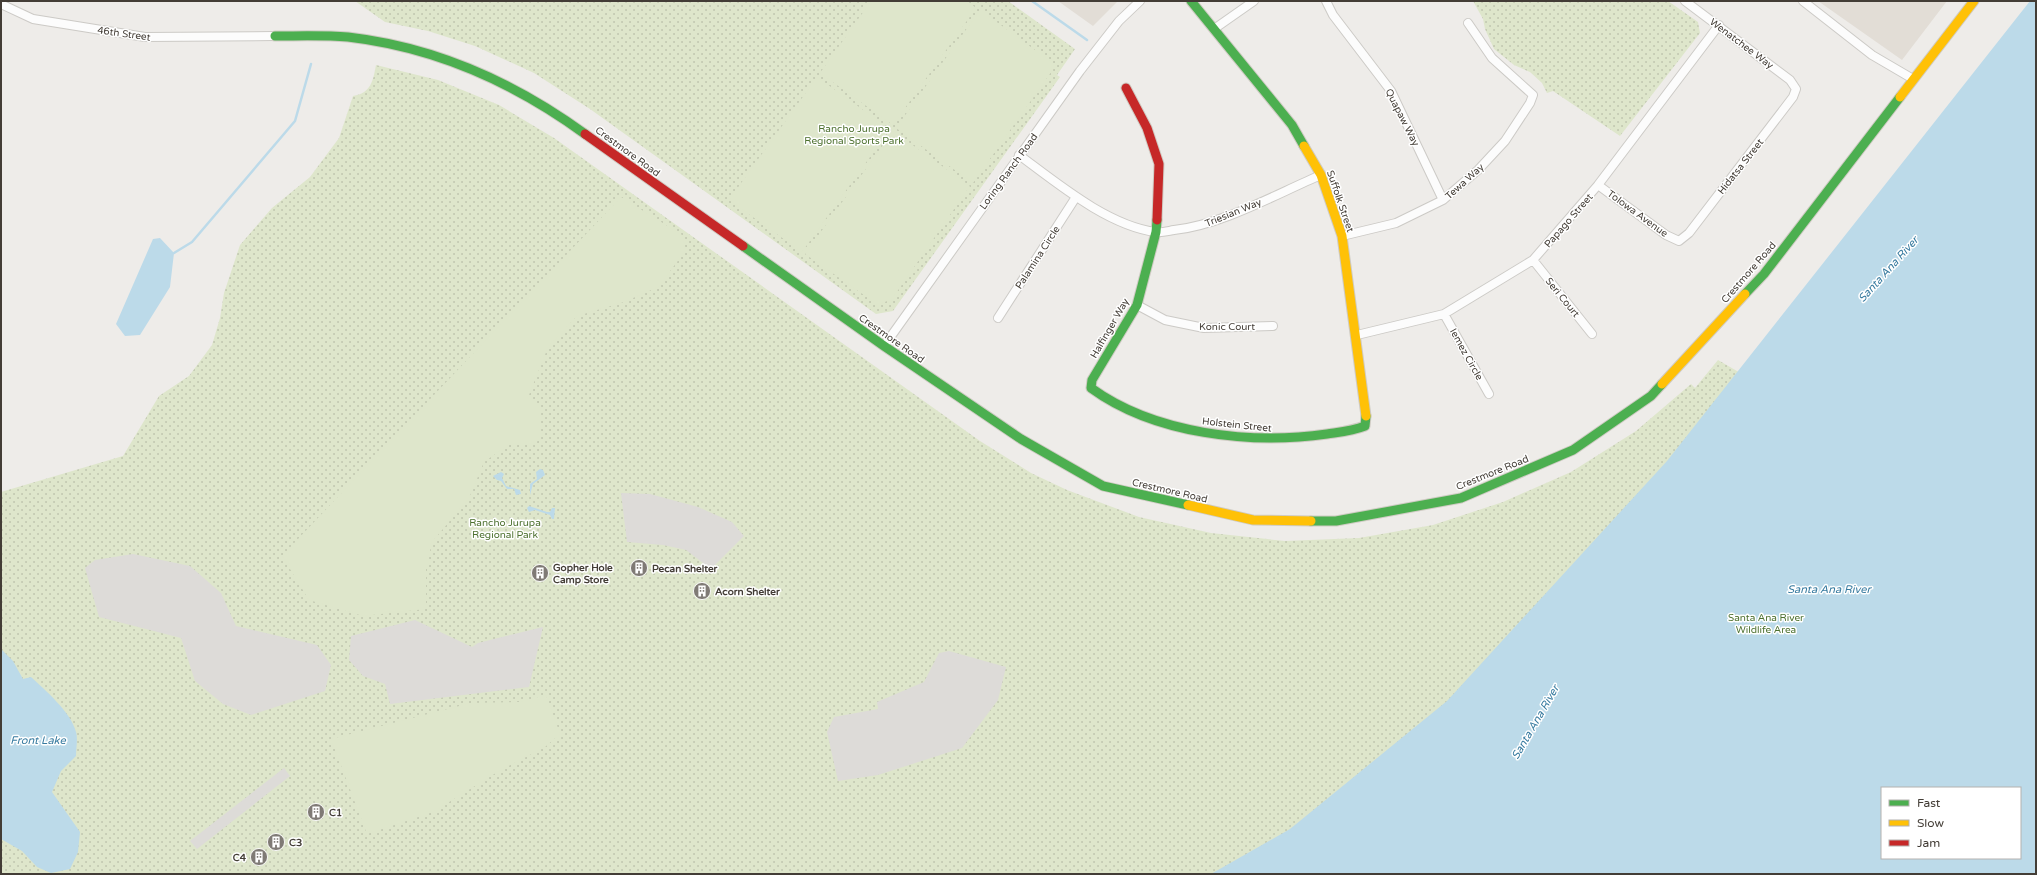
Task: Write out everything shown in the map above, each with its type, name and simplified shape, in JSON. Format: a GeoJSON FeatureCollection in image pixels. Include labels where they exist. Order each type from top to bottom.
{"type":"FeatureCollection","features":[{"type":"Feature","properties":{"kind":"street","name":"Loring Ranch Road"},"geometry":{"type":"LineString","coordinates":[[884,346],[1019,155],[1119,20],[1140,1]]}},
{"type":"Feature","properties":{"kind":"street","name":"Suffolk Street"},"geometry":{"type":"LineString","coordinates":[[1191,1],[1292,125],[1321,175],[1342,236],[1357,335],[1366,414],[1365,426]]}},
{"type":"Feature","properties":{"kind":"street"},"geometry":{"type":"LineString","coordinates":[[1214,29],[1254,1]]}},
{"type":"Feature","properties":{"kind":"street","name":"Quapaw Way"},"geometry":{"type":"LineString","coordinates":[[1326,1],[1333,15],[1391,91],[1443,200]]}},
{"type":"Feature","properties":{"kind":"street","name":"Wenatchee Way"},"geometry":{"type":"LineString","coordinates":[[1685,1],[1719,25],[1790,80],[1796,89]]}},
{"type":"Feature","properties":{"kind":"street"},"geometry":{"type":"LineString","coordinates":[[1803,1],[1872,55],[1913,79]]}},
{"type":"Feature","properties":{"kind":"street","name":"Crestmore Road"},"geometry":{"type":"LineString","coordinates":[[275,36],[347,37],[398,45],[445,59],[504,83],[562,117],[884,346],[1021,439],[1103,486],[1253,520],[1336,521],[1461,498],[1573,450],[1651,396],[1764,274],[1974,1]]}},
{"type":"Feature","properties":{"kind":"street","name":"46th Street"},"geometry":{"type":"LineString","coordinates":[[1,4],[33,19],[145,37],[275,36]]}},
{"type":"Feature","properties":{"kind":"street","name":"Tewa Way"},"geometry":{"type":"LineString","coordinates":[[1342,236],[1396,223],[1443,200],[1478,170],[1504,141],[1530,103],[1534,95],[1492,58],[1468,23]]}},
{"type":"Feature","properties":{"kind":"street","name":"Papago Street"},"geometry":{"type":"LineString","coordinates":[[1357,335],[1444,314],[1533,260],[1598,185],[1719,25]]}},
{"type":"Feature","properties":{"kind":"street","name":"Halfinger Way"},"geometry":{"type":"LineString","coordinates":[[1091,388],[1092,380],[1137,305],[1156,232],[1159,164],[1147,128],[1126,88]]}},
{"type":"Feature","properties":{"kind":"street","name":"Hidatsa Street"},"geometry":{"type":"LineString","coordinates":[[1679,241],[1689,232],[1793,97],[1796,89]]}},
{"type":"Feature","properties":{"kind":"street","name":"Triesian Way"},"geometry":{"type":"LineString","coordinates":[[1019,155],[1076,197],[1115,220],[1156,232],[1184,229],[1213,222],[1321,175]]}},
{"type":"Feature","properties":{"kind":"street","name":"Tolowa Avenue"},"geometry":{"type":"LineString","coordinates":[[1598,185],[1666,235],[1679,241]]}},
{"type":"Feature","properties":{"kind":"street","name":"Palamina Circle"},"geometry":{"type":"LineString","coordinates":[[998,318],[1076,197]]}},
{"type":"Feature","properties":{"kind":"street","name":"Seri Court"},"geometry":{"type":"LineString","coordinates":[[1533,260],[1592,334]]}},
{"type":"Feature","properties":{"kind":"street","name":"Konic Court"},"geometry":{"type":"LineString","coordinates":[[1137,305],[1165,320],[1204,328],[1273,326]]}},
{"type":"Feature","properties":{"kind":"street","name":"Iemez Circle"},"geometry":{"type":"LineString","coordinates":[[1444,314],[1489,394]]}},
{"type":"Feature","properties":{"kind":"street","name":"Holstein Street"},"geometry":{"type":"LineString","coordinates":[[1091,388],[1100,396],[1128,411],[1204,433],[1277,439],[1354,430],[1365,426]]}},
{"type":"Feature","properties":{"kind":"shaded area"},"geometry":{"type":"Polygon","coordinates":[[[1058,1],[1118,1],[1093,26],[1058,1]]]}},
{"type":"Feature","properties":{"kind":"shaded area"},"geometry":{"type":"Polygon","coordinates":[[[1818,1],[1947,1],[1902,60],[1818,1]]]}},
{"type":"Feature","properties":{"kind":"shaded area"},"geometry":{"type":"Polygon","coordinates":[[[621,493],[650,494],[698,507],[732,522],[744,536],[711,569],[686,550],[663,545],[627,542],[621,493]]]}},
{"type":"Feature","properties":{"kind":"shaded area"},"geometry":{"type":"Polygon","coordinates":[[[133,554],[190,566],[221,593],[236,626],[317,645],[331,665],[325,691],[251,715],[223,704],[195,681],[181,638],[99,617],[85,568],[95,560],[133,554]]]}},
{"type":"Feature","properties":{"kind":"shaded area"},"geometry":{"type":"Polygon","coordinates":[[[415,620],[472,647],[478,643],[543,627],[529,687],[390,704],[385,684],[363,676],[349,660],[351,636],[415,620]]]}},
{"type":"Feature","properties":{"kind":"shaded area"},"geometry":{"type":"Polygon","coordinates":[[[949,651],[1006,667],[998,700],[962,748],[878,775],[838,781],[827,732],[834,717],[878,709],[877,702],[924,682],[939,653],[949,651]]]}},
{"type":"Feature","properties":{"kind":"shaded area"},"geometry":{"type":"Polygon","coordinates":[[[284,768],[290,776],[197,849],[190,841],[284,768]]]}},
{"type":"Feature","properties":{"kind":"green space","name":"Rancho Jurupa Regional Sports Park"},"geometry":{"type":"Polygon","coordinates":[[[355,1],[1008,1],[1075,49],[1057,75],[1060,77],[893,311],[876,314],[590,109],[534,73],[475,46],[428,31],[385,22],[355,1]]]}},
{"type":"Feature","properties":{"kind":"green space"},"geometry":{"type":"Polygon","coordinates":[[[871,1],[967,1],[976,8],[893,125],[820,73],[871,1]]]}},
{"type":"Feature","properties":{"kind":"green space"},"geometry":{"type":"Polygon","coordinates":[[[1473,1],[1668,1],[1698,22],[1700,33],[1620,136],[1553,91],[1547,93],[1542,83],[1530,72],[1514,65],[1494,49],[1485,29],[1483,19],[1473,1]]]}},
{"type":"Feature","properties":{"kind":"green space"},"geometry":{"type":"Polygon","coordinates":[[[980,10],[1053,63],[1054,68],[973,183],[896,128],[980,10]]]}},
{"type":"Feature","properties":{"kind":"green space","name":"Rancho Jurupa Regional Park"},"geometry":{"type":"Polygon","coordinates":[[[376,65],[438,80],[499,105],[554,138],[980,441],[1031,473],[1067,490],[1139,517],[1211,533],[1285,541],[1359,538],[1433,525],[1503,502],[1571,472],[1636,431],[1691,384],[1695,388],[1718,360],[2036,545],[1883,787],[1881,787],[1881,859],[1961,874],[1,874],[1,492],[123,456],[159,396],[189,376],[212,345],[220,318],[224,293],[240,245],[272,208],[310,177],[339,138],[353,96],[364,92],[370,85],[374,76],[376,65]]]}},
{"type":"Feature","properties":{"kind":"green space"},"geometry":{"type":"Polygon","coordinates":[[[817,77],[890,129],[802,252],[729,200],[817,77]]]}},
{"type":"Feature","properties":{"kind":"green space"},"geometry":{"type":"Polygon","coordinates":[[[893,131],[970,186],[892,299],[880,304],[874,302],[805,254],[893,131]]]}},
{"type":"Feature","properties":{"kind":"green space"},"geometry":{"type":"Polygon","coordinates":[[[621,197],[682,235],[686,250],[658,287],[624,302],[577,316],[548,347],[529,395],[541,410],[541,439],[531,445],[508,445],[484,462],[469,498],[432,542],[426,569],[426,609],[363,616],[309,600],[282,556],[621,197]]]}},
{"type":"Feature","properties":{"kind":"green space"},"geometry":{"type":"Polygon","coordinates":[[[546,695],[560,734],[545,747],[499,771],[433,812],[367,834],[331,739],[471,703],[519,702],[546,695]]]}},
{"type":"Feature","properties":{"kind":"water","name":"Santa Ana River"},"geometry":{"type":"Polygon","coordinates":[[[2030,1],[2036,1],[2036,874],[1211,874],[1290,829],[1447,701],[1667,461],[2030,1]]]}},
{"type":"Feature","properties":{"kind":"water"},"geometry":{"type":"Polygon","coordinates":[[[160,238],[174,253],[170,287],[140,335],[125,336],[116,324],[153,239],[160,238]]]}},
{"type":"Feature","properties":{"kind":"water"},"geometry":{"type":"Polygon","coordinates":[[[540,469],[543,470],[545,475],[533,484],[530,495],[530,484],[537,479],[536,472],[540,469]]]}},
{"type":"Feature","properties":{"kind":"water"},"geometry":{"type":"Polygon","coordinates":[[[501,472],[504,474],[502,478],[506,486],[520,490],[521,494],[516,495],[514,489],[507,489],[501,481],[497,480],[493,476],[501,472]]]}},
{"type":"Feature","properties":{"kind":"water"},"geometry":{"type":"Polygon","coordinates":[[[529,506],[547,512],[550,512],[552,508],[555,508],[554,519],[552,519],[550,515],[535,510],[529,512],[527,508],[529,506]]]}},
{"type":"Feature","properties":{"kind":"water","name":"Front Lake"},"geometry":{"type":"Polygon","coordinates":[[[1,649],[13,661],[23,679],[31,677],[57,702],[69,717],[77,734],[76,756],[61,771],[52,792],[80,832],[78,852],[70,869],[51,873],[37,867],[22,851],[1,839],[1,649]]]}},
{"type":"Feature","properties":{"kind":"waterway"},"geometry":{"type":"LineString","coordinates":[[1032,1],[1087,40]]}},
{"type":"Feature","properties":{"kind":"waterway"},"geometry":{"type":"LineString","coordinates":[[174,253],[192,242],[295,121],[311,64]]}},
{"type":"Feature","properties":{"kind":"traffic: fast"},"geometry":{"type":"LineString","coordinates":[[1191,1],[1292,125],[1304,146]]}},
{"type":"Feature","properties":{"kind":"traffic: fast"},"geometry":{"type":"LineString","coordinates":[[275,36],[348,37],[412,49],[473,70],[502,84],[531,99],[585,134]]}},
{"type":"Feature","properties":{"kind":"traffic: fast"},"geometry":{"type":"LineString","coordinates":[[1745,294],[1764,274],[1900,97]]}},
{"type":"Feature","properties":{"kind":"traffic: fast"},"geometry":{"type":"LineString","coordinates":[[1157,220],[1156,232],[1137,305],[1092,380],[1091,388],[1116,404],[1173,426],[1236,436],[1267,438],[1298,437],[1341,432],[1365,426],[1366,416]]}},
{"type":"Feature","properties":{"kind":"traffic: fast"},"geometry":{"type":"LineString","coordinates":[[743,246],[884,346],[1021,439],[1103,486],[1188,505]]}},
{"type":"Feature","properties":{"kind":"traffic: fast"},"geometry":{"type":"LineString","coordinates":[[1311,521],[1336,521],[1461,498],[1573,450],[1651,396],[1662,384]]}},
{"type":"Feature","properties":{"kind":"traffic: slow"},"geometry":{"type":"LineString","coordinates":[[1900,97],[1974,1]]}},
{"type":"Feature","properties":{"kind":"traffic: slow"},"geometry":{"type":"LineString","coordinates":[[1304,146],[1321,175],[1342,236],[1366,416]]}},
{"type":"Feature","properties":{"kind":"traffic: slow"},"geometry":{"type":"LineString","coordinates":[[1662,384],[1745,294]]}},
{"type":"Feature","properties":{"kind":"traffic: slow"},"geometry":{"type":"LineString","coordinates":[[1188,505],[1253,520],[1311,521]]}},
{"type":"Feature","properties":{"kind":"traffic: jam"},"geometry":{"type":"LineString","coordinates":[[1126,88],[1147,128],[1159,164],[1157,220]]}},
{"type":"Feature","properties":{"kind":"traffic: jam"},"geometry":{"type":"LineString","coordinates":[[585,134],[743,246]]}},
{"type":"Feature","properties":{"kind":"place","name":"Pecan Shelter"},"geometry":{"type":"Point","coordinates":[639,568]}},
{"type":"Feature","properties":{"kind":"place","name":"Gopher Hole Camp Store"},"geometry":{"type":"Point","coordinates":[540,573]}},
{"type":"Feature","properties":{"kind":"place","name":"Acorn Shelter"},"geometry":{"type":"Point","coordinates":[702,591]}},
{"type":"Feature","properties":{"kind":"place","name":"C1"},"geometry":{"type":"Point","coordinates":[316,812]}},
{"type":"Feature","properties":{"kind":"place","name":"C3"},"geometry":{"type":"Point","coordinates":[276,842]}},
{"type":"Feature","properties":{"kind":"place","name":"C4"},"geometry":{"type":"Point","coordinates":[259,857]}},
{"type":"Feature","properties":{"kind":"park label","name":"Santa Ana River Wildlife Area"},"geometry":{"type":"Point","coordinates":[1766,622]}}]}
